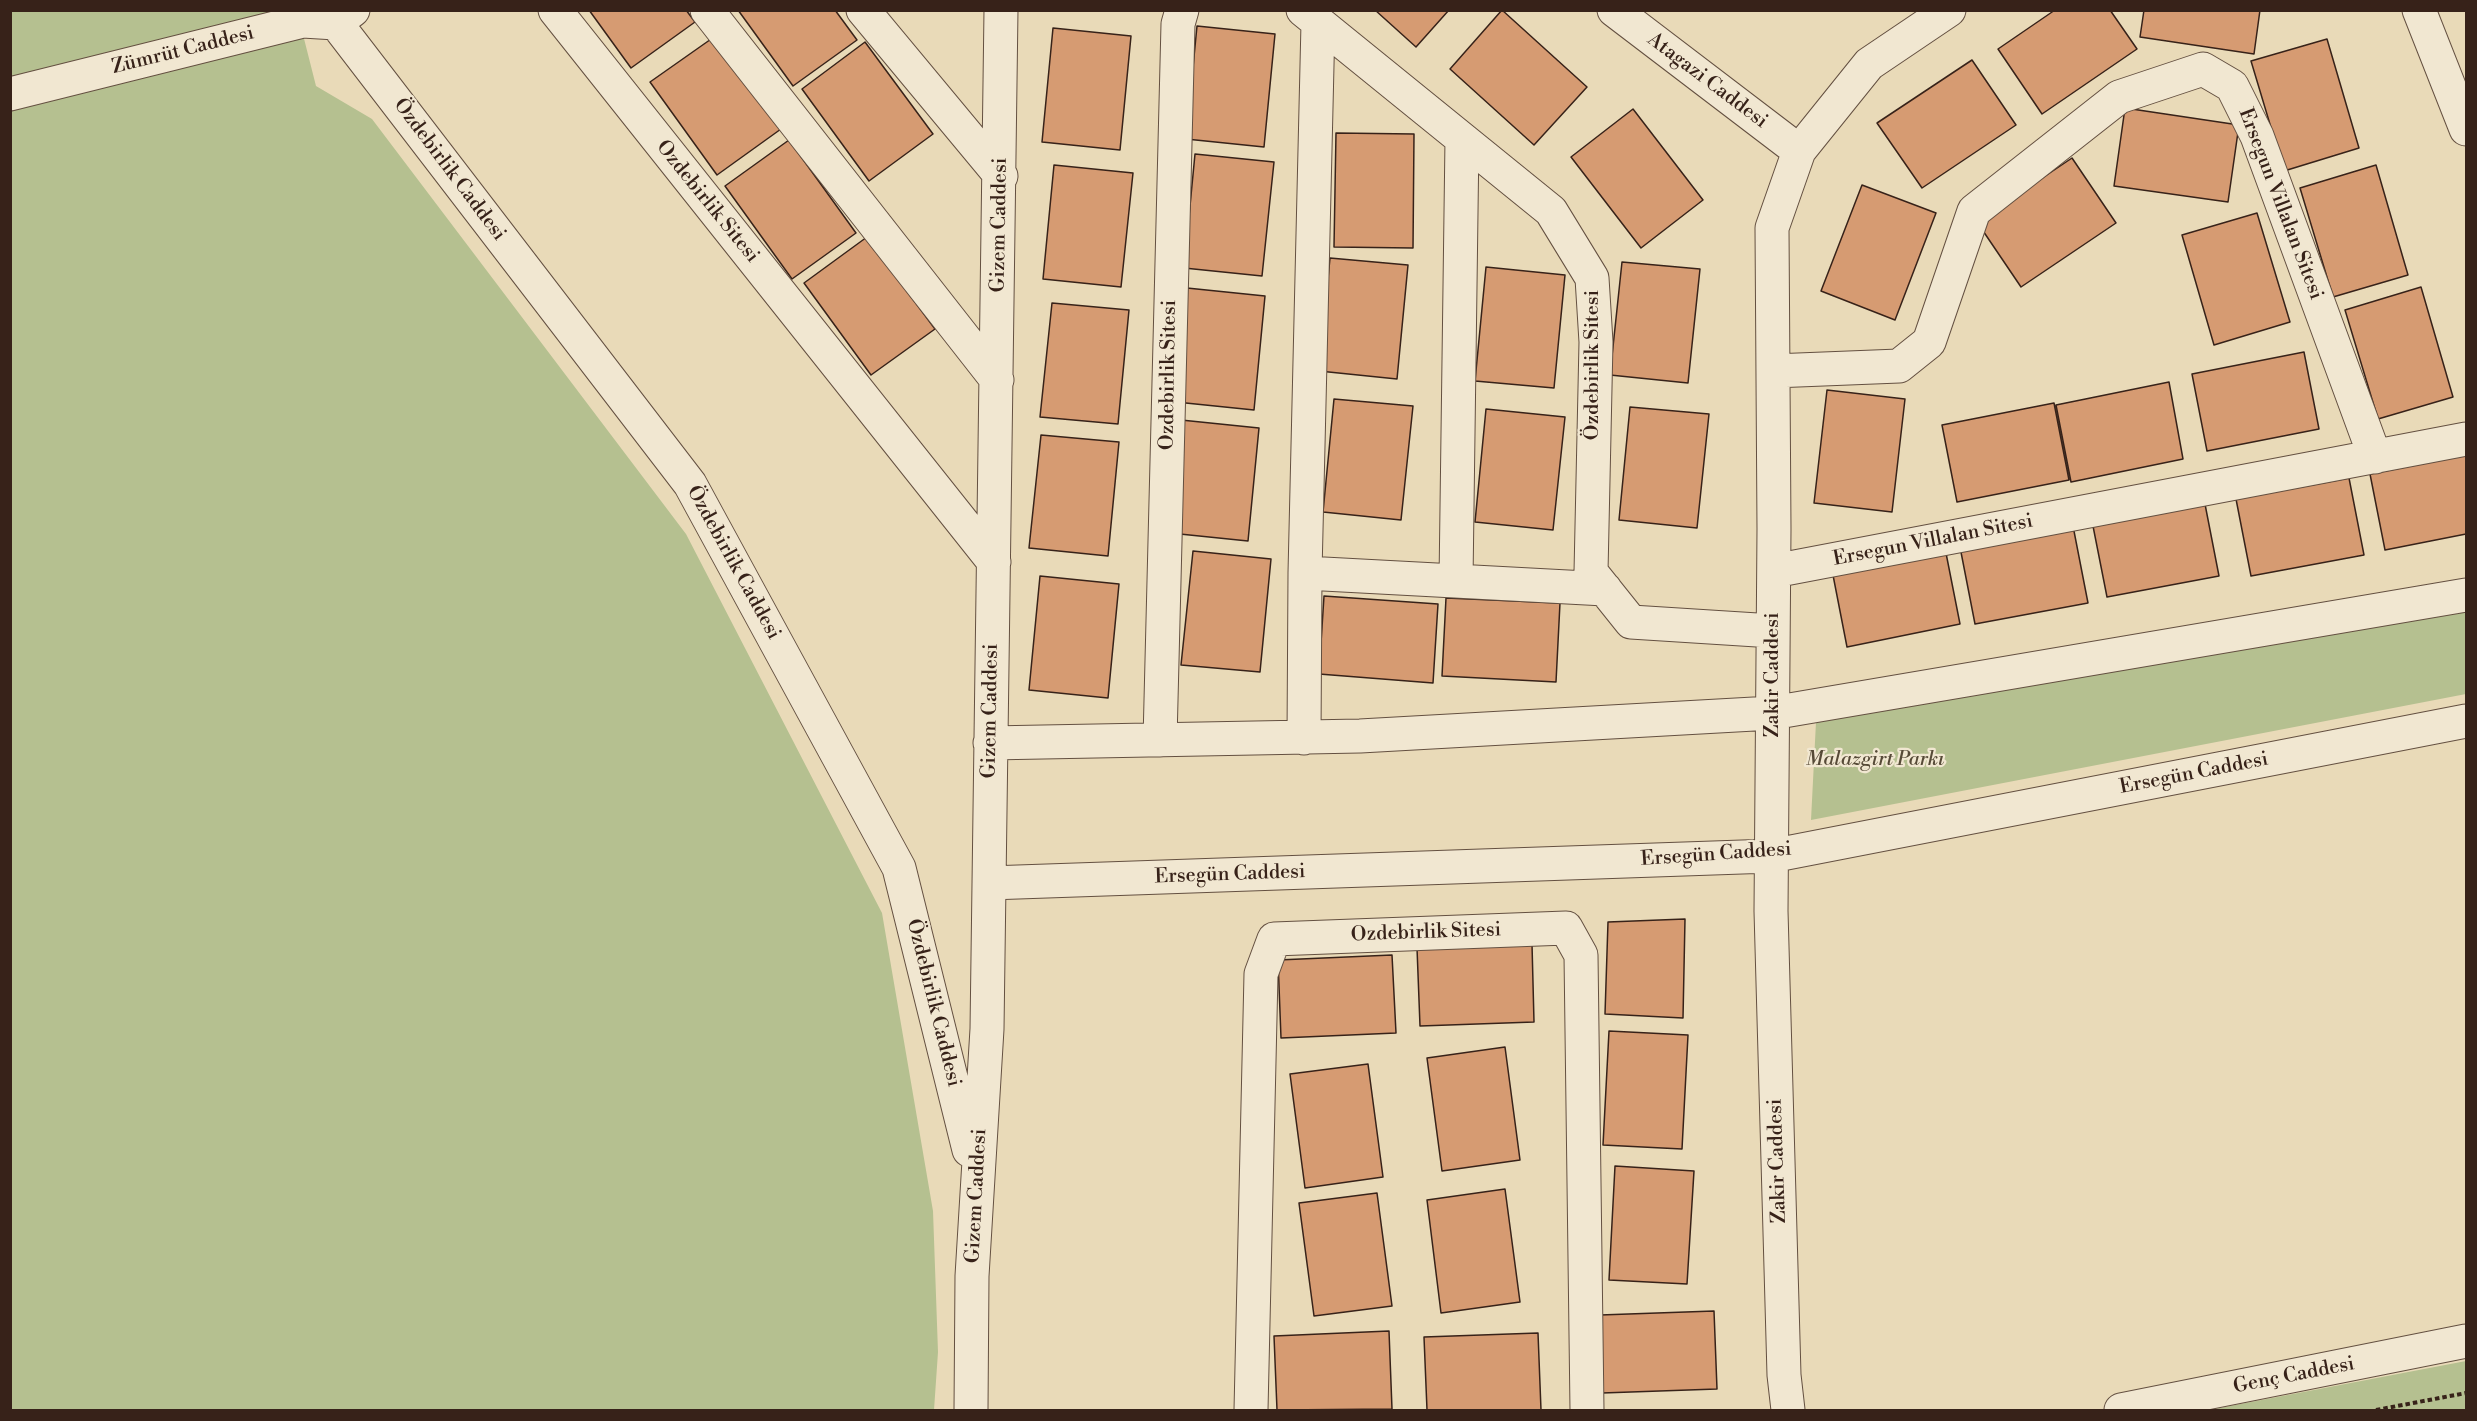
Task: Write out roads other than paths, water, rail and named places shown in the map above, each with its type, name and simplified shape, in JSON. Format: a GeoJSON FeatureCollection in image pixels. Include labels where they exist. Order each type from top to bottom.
{"type":"FeatureCollection","features":[{"type":"Feature","properties":{"kind":"street","name":"Ozdebirlik Sitesi"},"geometry":{"type":"LineString","coordinates":[[555,10],[994,562]]}},
{"type":"Feature","properties":{"kind":"street"},"geometry":{"type":"LineString","coordinates":[[707,10],[997,380]]}},
{"type":"Feature","properties":{"kind":"street"},"geometry":{"type":"LineString","coordinates":[[863,10],[1001,176]]}},
{"type":"Feature","properties":{"kind":"street","name":"Gizem Caddesi"},"geometry":{"type":"LineString","coordinates":[[971,1410],[972,1276],[987,1029],[1001,176],[1001,10]]}},
{"type":"Feature","properties":{"kind":"street","name":"Ozdebirlik Sitesi"},"geometry":{"type":"LineString","coordinates":[[1161,740],[1178,24],[1182,10]]}},
{"type":"Feature","properties":{"kind":"street","name":"Atagazi Caddesi"},"geometry":{"type":"LineString","coordinates":[[1614,10],[1799,151]]}},
{"type":"Feature","properties":{"kind":"street","name":"Zakir Caddesi"},"geometry":{"type":"LineString","coordinates":[[1788,1410],[1784,1375],[1771,856],[1774,571],[1772,228],[1799,151],[1869,64],[1949,10]]}},
{"type":"Feature","properties":{"kind":"street"},"geometry":{"type":"LineString","coordinates":[[2419,10],[2466,129]]}},
{"type":"Feature","properties":{"kind":"street","name":"Zümrüt Caddesi"},"geometry":{"type":"LineString","coordinates":[[10,94],[303,21],[344,17]]}},
{"type":"Feature","properties":{"kind":"street","name":"Özdebirlik Caddesi"},"geometry":{"type":"LineString","coordinates":[[344,17],[690,484],[899,868],[978,1183]]}},
{"type":"Feature","properties":{"kind":"street"},"geometry":{"type":"LineString","coordinates":[[1304,738],[1311,17]]}},
{"type":"Feature","properties":{"kind":"street","name":"Özdebirlik Sitesi"},"geometry":{"type":"LineString","coordinates":[[1311,17],[1551,211],[1592,278],[1596,342],[1591,572],[1630,622],[1773,631]]}},
{"type":"Feature","properties":{"kind":"street","name":"Ersegun Villalan Sitesi"},"geometry":{"type":"LineString","coordinates":[[1773,371],[1899,366],[1929,342],[1974,211],[2119,97],[2203,69],[2232,86],[2256,136],[2375,457]]}},
{"type":"Feature","properties":{"kind":"street"},"geometry":{"type":"LineString","coordinates":[[1456,581],[1462,139]]}},
{"type":"Feature","properties":{"kind":"street","name":"Ersegun Villalan Sitesi"},"geometry":{"type":"LineString","coordinates":[[1774,571],[2466,439]]}},
{"type":"Feature","properties":{"kind":"street"},"geometry":{"type":"LineString","coordinates":[[1305,573],[1605,589]]}},
{"type":"Feature","properties":{"kind":"street"},"geometry":{"type":"LineString","coordinates":[[990,743],[1304,738],[1772,713],[2466,596]]}},
{"type":"Feature","properties":{"kind":"street","name":"Ersegün Caddesi"},"geometry":{"type":"LineString","coordinates":[[988,883],[1771,856],[2466,721]]}},
{"type":"Feature","properties":{"kind":"street","name":"Ozdebirlik Sitesi"},"geometry":{"type":"LineString","coordinates":[[1251,1410],[1261,974],[1274,939],[1566,928],[1581,955],[1587,1410]]}},
{"type":"Feature","properties":{"kind":"street","name":"Genç Caddesi"},"geometry":{"type":"LineString","coordinates":[[2121,1410],[2466,1341]]}},
{"type":"Feature","properties":{"kind":"park label","name":"Malazgirt Parkı"},"geometry":{"type":"Point","coordinates":[1875,760]}}]}
